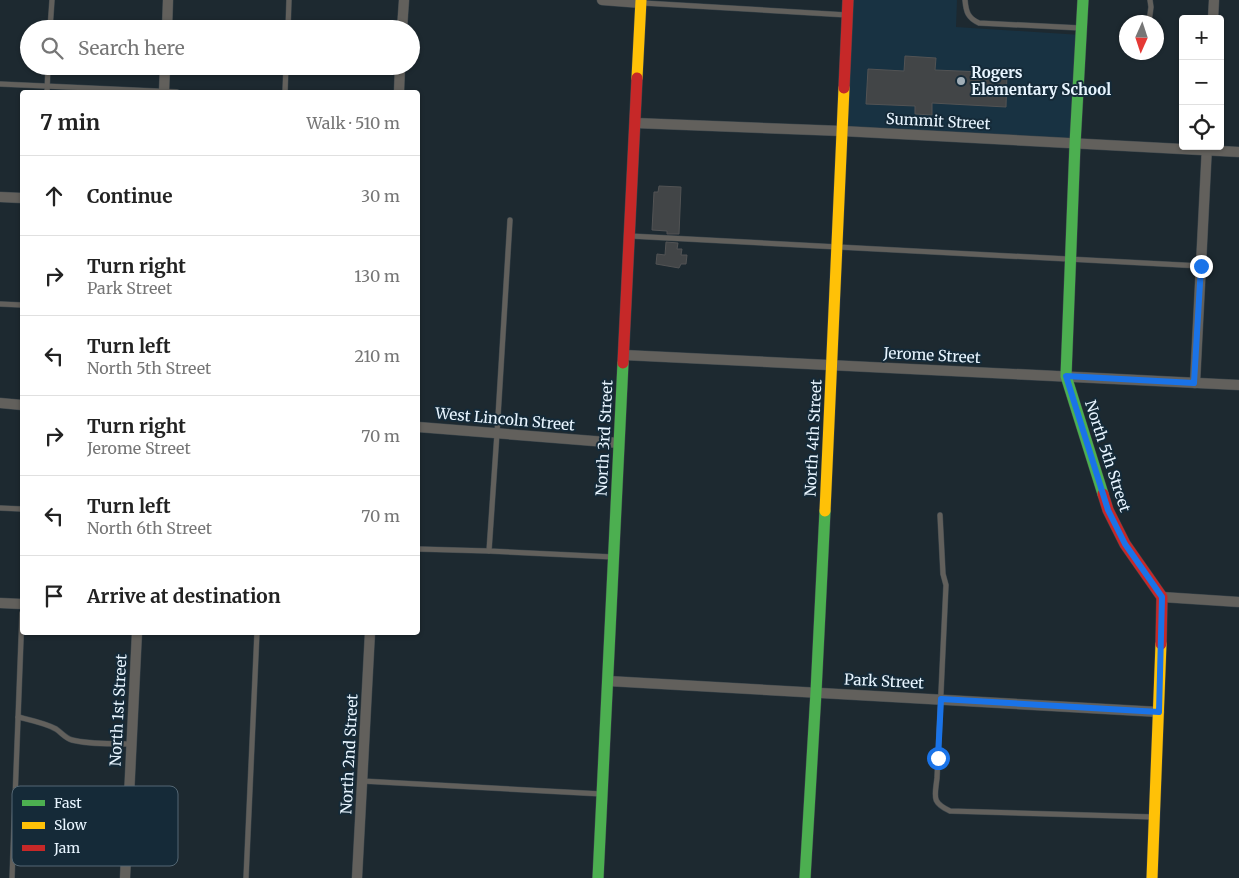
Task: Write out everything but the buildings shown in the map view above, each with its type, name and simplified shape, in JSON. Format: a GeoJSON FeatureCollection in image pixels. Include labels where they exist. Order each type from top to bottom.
{"type":"FeatureCollection","features":[{"type":"Feature","properties":{"kind":"street"},"geometry":{"type":"LineString","coordinates":[[167,20],[168,0]]}},
{"type":"Feature","properties":{"kind":"street"},"geometry":{"type":"LineString","coordinates":[[403,20],[404,0]]}},
{"type":"Feature","properties":{"kind":"street"},"geometry":{"type":"LineString","coordinates":[[602,0],[641,1]]}},
{"type":"Feature","properties":{"kind":"street","name":"North 4th Street"},"geometry":{"type":"LineString","coordinates":[[805,878],[816,692],[848,0]]}},
{"type":"Feature","properties":{"kind":"street","name":"North 5th Street"},"geometry":{"type":"LineString","coordinates":[[1083,0],[1066,376],[1108,510],[1125,544],[1162,597]]}},
{"type":"Feature","properties":{"kind":"street"},"geometry":{"type":"LineString","coordinates":[[1213,15],[1214,0]]}},
{"type":"Feature","properties":{"kind":"street","name":"North 3rd Street"},"geometry":{"type":"LineString","coordinates":[[598,878],[641,1]]}},
{"type":"Feature","properties":{"kind":"street"},"geometry":{"type":"LineString","coordinates":[[164,90],[165,75]]}},
{"type":"Feature","properties":{"kind":"street"},"geometry":{"type":"LineString","coordinates":[[399,90],[400,75]]}},
{"type":"Feature","properties":{"kind":"street","name":"Summit Street"},"geometry":{"type":"LineString","coordinates":[[635,123],[1179,147]]}},
{"type":"Feature","properties":{"kind":"street"},"geometry":{"type":"LineString","coordinates":[[1194,383],[1207,150]]}},
{"type":"Feature","properties":{"kind":"street","name":"Summit Street"},"geometry":{"type":"LineString","coordinates":[[1223,150],[1239,152]]}},
{"type":"Feature","properties":{"kind":"street"},"geometry":{"type":"LineString","coordinates":[[0,197],[20,198]]}},
{"type":"Feature","properties":{"kind":"street","name":"Jerome Street"},"geometry":{"type":"LineString","coordinates":[[624,355],[1239,385]]}},
{"type":"Feature","properties":{"kind":"street"},"geometry":{"type":"LineString","coordinates":[[0,403],[20,405]]}},
{"type":"Feature","properties":{"kind":"street","name":"West Lincoln Street"},"geometry":{"type":"LineString","coordinates":[[420,427],[619,443]]}},
{"type":"Feature","properties":{"kind":"street"},"geometry":{"type":"LineString","coordinates":[[1152,878],[1162,597],[1239,602]]}},
{"type":"Feature","properties":{"kind":"street"},"geometry":{"type":"LineString","coordinates":[[0,603],[20,604]]}},
{"type":"Feature","properties":{"kind":"street","name":"North 1st Street"},"geometry":{"type":"LineString","coordinates":[[130,786],[137,635]]}},
{"type":"Feature","properties":{"kind":"street","name":"North 2nd Street"},"geometry":{"type":"LineString","coordinates":[[357,878],[370,635]]}},
{"type":"Feature","properties":{"kind":"street","name":"Park Street"},"geometry":{"type":"LineString","coordinates":[[608,681],[1159,712]]}},
{"type":"Feature","properties":{"kind":"lane"},"geometry":{"type":"LineString","coordinates":[[51,20],[52,0]]}},
{"type":"Feature","properties":{"kind":"lane"},"geometry":{"type":"LineString","coordinates":[[288,20],[289,0]]}},
{"type":"Feature","properties":{"kind":"lane"},"geometry":{"type":"LineString","coordinates":[[965,0],[967,13],[972,20],[980,23],[1081,28]]}},
{"type":"Feature","properties":{"kind":"lane"},"geometry":{"type":"LineString","coordinates":[[1150,0],[1152,7],[1150,15]]}},
{"type":"Feature","properties":{"kind":"lane"},"geometry":{"type":"LineString","coordinates":[[641,1],[847,15]]}},
{"type":"Feature","properties":{"kind":"lane"},"geometry":{"type":"LineString","coordinates":[[47,89],[48,75]]}},
{"type":"Feature","properties":{"kind":"lane"},"geometry":{"type":"LineString","coordinates":[[285,90],[286,75]]}},
{"type":"Feature","properties":{"kind":"lane"},"geometry":{"type":"LineString","coordinates":[[0,84],[47,89],[86,90]]}},
{"type":"Feature","properties":{"kind":"lane"},"geometry":{"type":"LineString","coordinates":[[489,551],[510,220]]}},
{"type":"Feature","properties":{"kind":"lane"},"geometry":{"type":"LineString","coordinates":[[629,236],[1201,266]]}},
{"type":"Feature","properties":{"kind":"lane"},"geometry":{"type":"LineString","coordinates":[[0,304],[20,305]]}},
{"type":"Feature","properties":{"kind":"lane"},"geometry":{"type":"LineString","coordinates":[[0,508],[20,509]]}},
{"type":"Feature","properties":{"kind":"lane"},"geometry":{"type":"LineString","coordinates":[[940,515],[943,574],[946,585],[937,778],[934,798],[939,806],[950,811],[1154,817]]}},
{"type":"Feature","properties":{"kind":"lane"},"geometry":{"type":"LineString","coordinates":[[420,549],[614,557]]}},
{"type":"Feature","properties":{"kind":"lane"},"geometry":{"type":"LineString","coordinates":[[15,786],[21,635]]}},
{"type":"Feature","properties":{"kind":"lane"},"geometry":{"type":"LineString","coordinates":[[246,878],[257,635]]}},
{"type":"Feature","properties":{"kind":"lane"},"geometry":{"type":"LineString","coordinates":[[18,717],[48,726],[57,730],[63,737],[72,740],[92,743],[132,744]]}},
{"type":"Feature","properties":{"kind":"lane"},"geometry":{"type":"LineString","coordinates":[[362,781],[602,794]]}},
{"type":"Feature","properties":{"kind":"shaded area","name":"Rogers Elementary School"},"geometry":{"type":"Polygon","coordinates":[[[848,0],[957,0],[956,27],[1081,35],[1075,144],[842,131],[848,0]]]}},
{"type":"Feature","properties":{"kind":"traffic: fast"},"geometry":{"type":"LineString","coordinates":[[1083,0],[1066,376],[1103,494]]}},
{"type":"Feature","properties":{"kind":"traffic: fast"},"geometry":{"type":"LineString","coordinates":[[598,878],[623,363]]}},
{"type":"Feature","properties":{"kind":"traffic: fast"},"geometry":{"type":"LineString","coordinates":[[805,878],[825,511]]}},
{"type":"Feature","properties":{"kind":"traffic: slow"},"geometry":{"type":"LineString","coordinates":[[637,78],[641,0]]}},
{"type":"Feature","properties":{"kind":"traffic: slow"},"geometry":{"type":"LineString","coordinates":[[825,511],[844,88]]}},
{"type":"Feature","properties":{"kind":"traffic: slow"},"geometry":{"type":"LineString","coordinates":[[1152,878],[1161,644]]}},
{"type":"Feature","properties":{"kind":"traffic: jam"},"geometry":{"type":"LineString","coordinates":[[844,88],[848,0]]}},
{"type":"Feature","properties":{"kind":"traffic: jam"},"geometry":{"type":"LineString","coordinates":[[623,363],[637,78]]}},
{"type":"Feature","properties":{"kind":"traffic: jam"},"geometry":{"type":"LineString","coordinates":[[1103,494],[1108,510],[1125,544],[1162,597],[1161,644]]}},
{"type":"Feature","properties":{"kind":"place","name":"Rogers Elementary School"},"geometry":{"type":"Point","coordinates":[961,81]}},
{"type":"Feature","properties":{"kind":"route"},"geometry":{"type":"LineString","coordinates":[[938,758],[941,699],[1159,712],[1162,597],[1125,544],[1108,510],[1066,376],[1194,383],[1201,266]]}}]}
